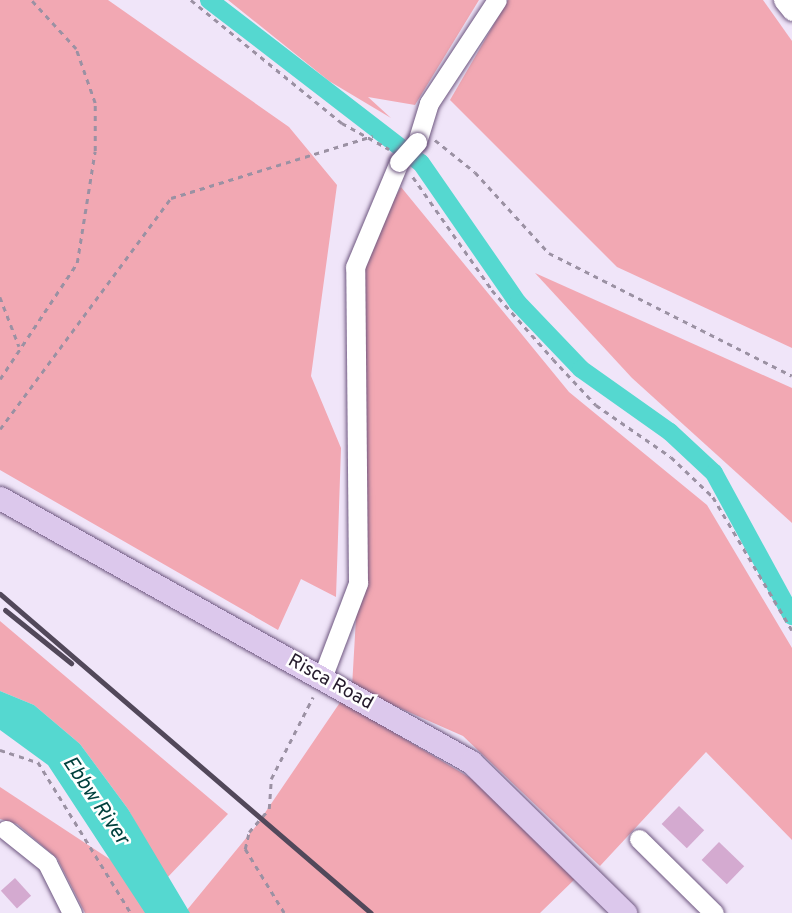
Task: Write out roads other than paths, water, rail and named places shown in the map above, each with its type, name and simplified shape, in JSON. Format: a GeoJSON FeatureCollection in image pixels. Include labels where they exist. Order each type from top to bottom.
{"type":"FeatureCollection","features":[{"type":"Feature","properties":{"kind":"main road","name":"Risca Road"},"geometry":{"type":"LineString","coordinates":[[0,498],[471,762],[625,913]]}},
{"type":"Feature","properties":{"kind":"street"},"geometry":{"type":"LineString","coordinates":[[322,678],[358,583],[355,267],[403,160],[420,137],[429,103],[497,0]]}},
{"type":"Feature","properties":{"kind":"street"},"geometry":{"type":"LineString","coordinates":[[783,0],[792,11]]}},
{"type":"Feature","properties":{"kind":"street"},"geometry":{"type":"LineString","coordinates":[[6,830],[47,863],[72,913]]}},
{"type":"Feature","properties":{"kind":"street"},"geometry":{"type":"LineString","coordinates":[[639,839],[714,913]]}},
{"type":"Feature","properties":{"kind":"water","name":"Ebbw River"},"geometry":{"type":"Polygon","coordinates":[[[0,691],[34,705],[80,744],[128,809],[190,913],[145,913],[48,765],[0,730],[0,691]]]}},
{"type":"Feature","properties":{"kind":"waterway"},"geometry":{"type":"LineString","coordinates":[[209,0],[421,163],[518,303],[581,369],[670,432],[714,473],[792,616]]}},
{"type":"Feature","properties":{"kind":"railway"},"geometry":{"type":"LineString","coordinates":[[0,594],[371,913]]}},
{"type":"Feature","properties":{"kind":"railway"},"geometry":{"type":"LineString","coordinates":[[5,610],[71,663]]}}]}
